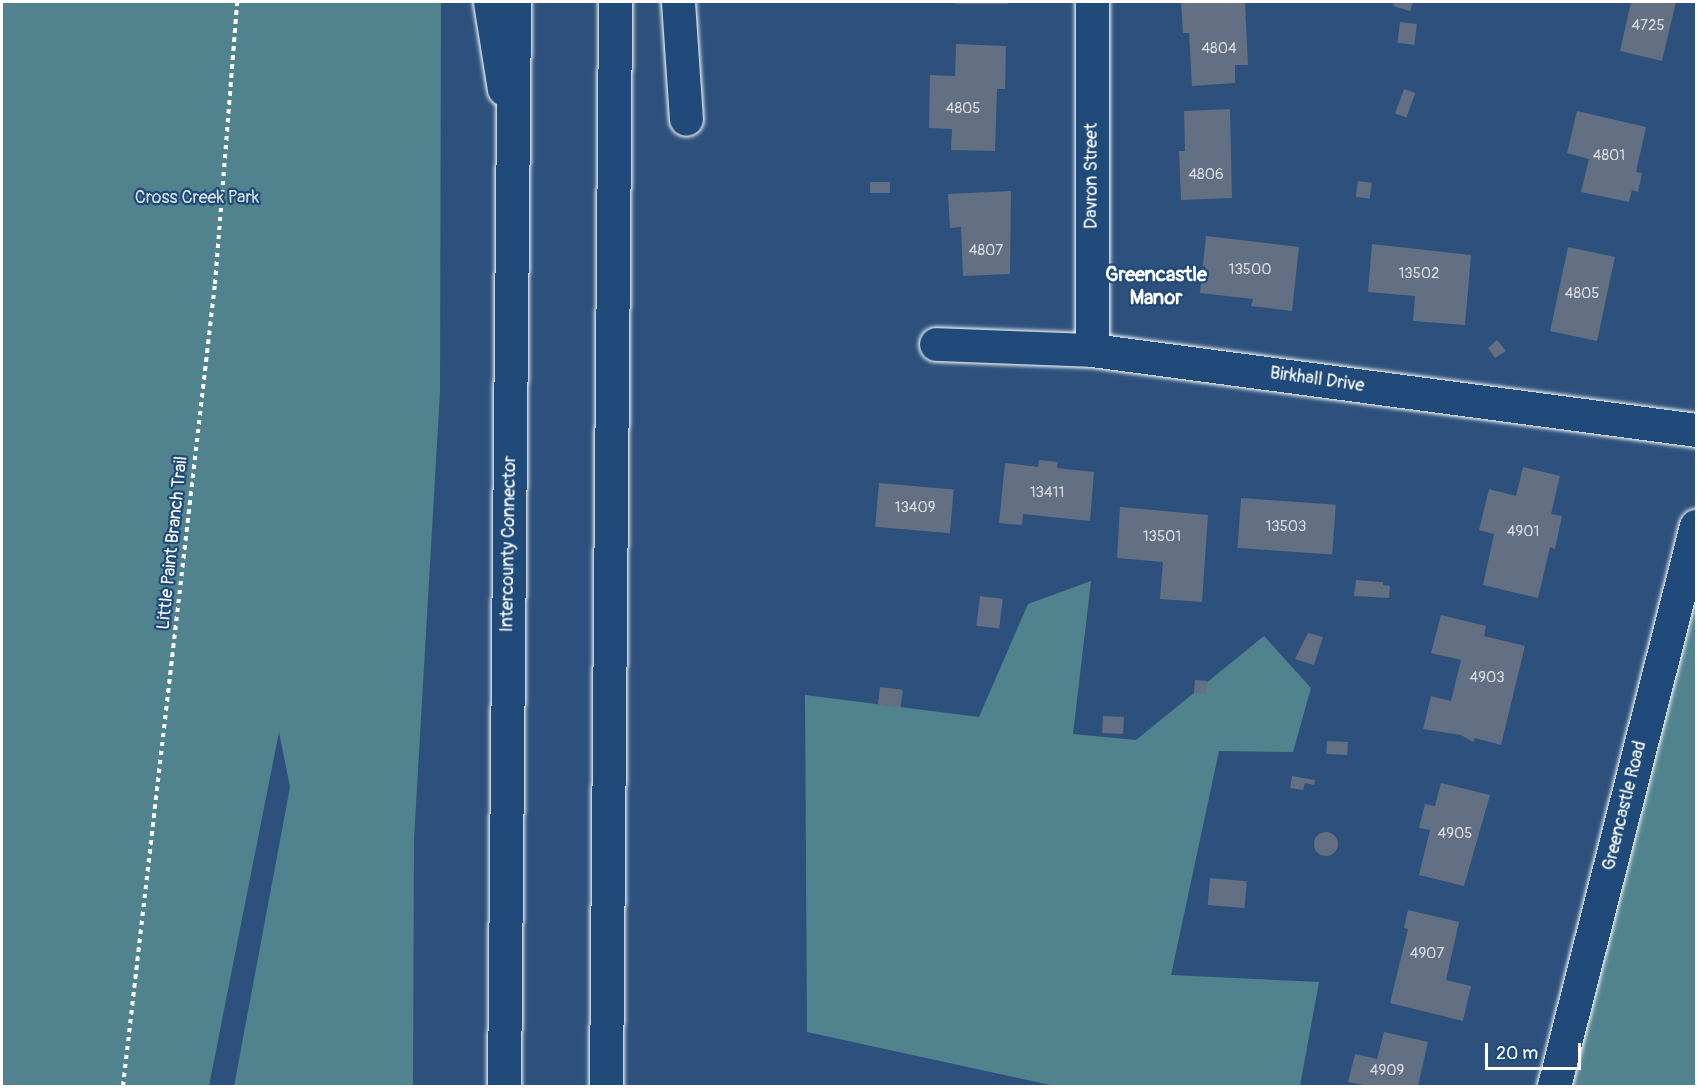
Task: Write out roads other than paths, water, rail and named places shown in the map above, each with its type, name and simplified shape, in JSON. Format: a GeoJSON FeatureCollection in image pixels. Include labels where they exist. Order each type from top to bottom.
{"type":"FeatureCollection","features":[{"type":"Feature","properties":{"kind":"main road"},"geometry":{"type":"LineString","coordinates":[[490,2],[513,146]]}},
{"type":"Feature","properties":{"kind":"main road","name":"Intercounty Connector"},"geometry":{"type":"LineString","coordinates":[[504,1086],[514,2]]}},
{"type":"Feature","properties":{"kind":"main road"},"geometry":{"type":"LineString","coordinates":[[606,1086],[615,2]]}},
{"type":"Feature","properties":{"kind":"main road"},"geometry":{"type":"LineString","coordinates":[[678,2],[686,118]]}},
{"type":"Feature","properties":{"kind":"main road","name":"Davron Street"},"geometry":{"type":"LineString","coordinates":[[1092,2],[1092,350]]}},
{"type":"Feature","properties":{"kind":"main road","name":"Birkhall Drive"},"geometry":{"type":"LineString","coordinates":[[936,344],[1092,350],[1696,430]]}},
{"type":"Feature","properties":{"kind":"main road","name":"Greencastle Road"},"geometry":{"type":"LineString","coordinates":[[1554,1086],[1696,526]]}},
{"type":"Feature","properties":{"kind":"district","name":"Greencastle Manor"},"geometry":{"type":"Point","coordinates":[1156,286]}},
{"type":"Feature","properties":{"kind":"park label","name":"Cross Creek Park"},"geometry":{"type":"Point","coordinates":[197,198]}}]}
